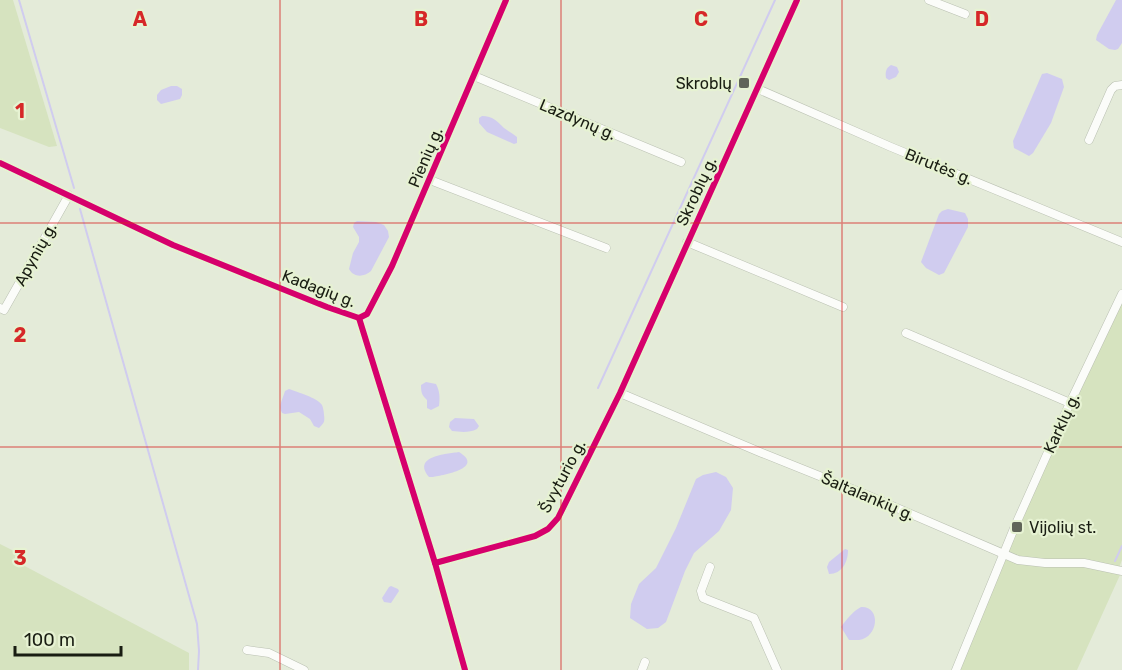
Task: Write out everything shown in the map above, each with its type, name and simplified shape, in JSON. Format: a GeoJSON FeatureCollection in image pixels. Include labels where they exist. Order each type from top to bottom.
{"type":"FeatureCollection","features":[{"type":"Feature","properties":{"kind":"street","name":"Pienių g."},"geometry":{"type":"LineString","coordinates":[[359,318],[368,314],[392,266],[506,0]]}},
{"type":"Feature","properties":{"kind":"street","name":"Skroblų g."},"geometry":{"type":"LineString","coordinates":[[620,393],[797,0]]}},
{"type":"Feature","properties":{"kind":"street"},"geometry":{"type":"LineString","coordinates":[[929,0],[965,14]]}},
{"type":"Feature","properties":{"kind":"street","name":"Lazdynų g."},"geometry":{"type":"LineString","coordinates":[[474,76],[681,162]]}},
{"type":"Feature","properties":{"kind":"street"},"geometry":{"type":"LineString","coordinates":[[1089,140],[1111,90],[1118,84],[1122,85]]}},
{"type":"Feature","properties":{"kind":"street","name":"Birutės g."},"geometry":{"type":"LineString","coordinates":[[758,89],[891,147],[1122,242]]}},
{"type":"Feature","properties":{"kind":"street","name":"Kadagių g."},"geometry":{"type":"LineString","coordinates":[[0,163],[173,244],[359,318],[435,562],[465,670]]}},
{"type":"Feature","properties":{"kind":"street"},"geometry":{"type":"LineString","coordinates":[[430,180],[606,248]]}},
{"type":"Feature","properties":{"kind":"street","name":"Apynių g."},"geometry":{"type":"LineString","coordinates":[[0,308],[4,310],[69,195]]}},
{"type":"Feature","properties":{"kind":"street"},"geometry":{"type":"LineString","coordinates":[[687,242],[843,307]]}},
{"type":"Feature","properties":{"kind":"street","name":"Karklų g."},"geometry":{"type":"LineString","coordinates":[[956,670],[1003,554],[1070,403],[1122,294]]}},
{"type":"Feature","properties":{"kind":"street"},"geometry":{"type":"LineString","coordinates":[[906,333],[1070,403]]}},
{"type":"Feature","properties":{"kind":"street","name":"Šaltalankių g."},"geometry":{"type":"LineString","coordinates":[[620,393],[1018,560],[1084,563],[1122,570]]}},
{"type":"Feature","properties":{"kind":"street","name":"Švyturio g."},"geometry":{"type":"LineString","coordinates":[[435,562],[536,536],[548,529],[558,518],[620,393]]}},
{"type":"Feature","properties":{"kind":"street"},"geometry":{"type":"LineString","coordinates":[[710,567],[701,591],[703,598],[754,618],[777,670]]}},
{"type":"Feature","properties":{"kind":"street"},"geometry":{"type":"LineString","coordinates":[[247,650],[269,653],[304,670]]}},
{"type":"Feature","properties":{"kind":"green space"},"geometry":{"type":"Polygon","coordinates":[[[0,0],[13,0],[57,146],[49,147],[0,128],[0,0]]]}},
{"type":"Feature","properties":{"kind":"green space"},"geometry":{"type":"Polygon","coordinates":[[[1122,294],[1122,560],[1120,575],[1077,670],[952,670],[1122,294]]]}},
{"type":"Feature","properties":{"kind":"green space"},"geometry":{"type":"Polygon","coordinates":[[[0,544],[18,553],[19,563],[189,653],[189,670],[0,670],[0,544]]]}},
{"type":"Feature","properties":{"kind":"shaded area"},"geometry":{"type":"Polygon","coordinates":[[[1116,0],[1122,0],[1122,43],[1115,50],[1109,49],[1096,40],[1116,0]]]}},
{"type":"Feature","properties":{"kind":"shaded area"},"geometry":{"type":"Polygon","coordinates":[[[891,65],[897,67],[899,72],[896,77],[889,80],[886,78],[886,72],[891,65]]]}},
{"type":"Feature","properties":{"kind":"shaded area"},"geometry":{"type":"Polygon","coordinates":[[[1047,73],[1062,79],[1064,87],[1051,123],[1029,156],[1014,148],[1013,141],[1042,74],[1047,73]]]}},
{"type":"Feature","properties":{"kind":"shaded area"},"geometry":{"type":"Polygon","coordinates":[[[171,86],[182,89],[180,99],[161,104],[157,100],[157,95],[161,90],[171,86]]]}},
{"type":"Feature","properties":{"kind":"shaded area"},"geometry":{"type":"Polygon","coordinates":[[[482,116],[497,121],[517,137],[517,143],[514,144],[487,132],[479,123],[479,118],[482,116]]]}},
{"type":"Feature","properties":{"kind":"shaded area"},"geometry":{"type":"Polygon","coordinates":[[[948,209],[965,213],[968,227],[944,273],[939,275],[926,268],[921,262],[939,214],[948,209]]]}},
{"type":"Feature","properties":{"kind":"shaded area"},"geometry":{"type":"Polygon","coordinates":[[[357,221],[384,225],[389,237],[371,271],[359,276],[349,269],[353,253],[359,242],[359,237],[353,227],[357,221]]]}},
{"type":"Feature","properties":{"kind":"shaded area"},"geometry":{"type":"Polygon","coordinates":[[[426,382],[436,384],[439,392],[439,406],[431,410],[427,408],[427,400],[421,390],[421,385],[426,382]]]}},
{"type":"Feature","properties":{"kind":"shaded area"},"geometry":{"type":"Polygon","coordinates":[[[289,389],[320,402],[324,412],[324,421],[319,428],[299,412],[282,413],[281,402],[285,391],[289,389]]]}},
{"type":"Feature","properties":{"kind":"shaded area"},"geometry":{"type":"Polygon","coordinates":[[[455,418],[474,419],[479,426],[471,431],[452,431],[449,427],[450,422],[455,418]]]}},
{"type":"Feature","properties":{"kind":"shaded area"},"geometry":{"type":"Polygon","coordinates":[[[459,452],[466,458],[465,466],[460,470],[429,477],[425,470],[428,460],[439,455],[459,452]]]}},
{"type":"Feature","properties":{"kind":"shaded area"},"geometry":{"type":"Polygon","coordinates":[[[716,472],[726,477],[733,488],[731,510],[719,531],[694,553],[666,622],[658,628],[647,629],[630,618],[631,604],[639,584],[656,568],[676,528],[696,479],[716,472]]]}},
{"type":"Feature","properties":{"kind":"shaded area"},"geometry":{"type":"Polygon","coordinates":[[[845,549],[848,550],[848,554],[841,570],[829,574],[827,567],[829,562],[845,549]]]}},
{"type":"Feature","properties":{"kind":"shaded area"},"geometry":{"type":"Polygon","coordinates":[[[391,586],[399,591],[391,603],[384,602],[382,598],[391,586]]]}},
{"type":"Feature","properties":{"kind":"shaded area"},"geometry":{"type":"Polygon","coordinates":[[[861,607],[872,611],[874,628],[866,638],[849,640],[841,627],[852,613],[861,607]]]}},
{"type":"Feature","properties":{"kind":"waterway"},"geometry":{"type":"LineString","coordinates":[[19,0],[74,188]]}},
{"type":"Feature","properties":{"kind":"waterway"},"geometry":{"type":"LineString","coordinates":[[598,388],[775,0]]}},
{"type":"Feature","properties":{"kind":"waterway"},"geometry":{"type":"LineString","coordinates":[[80,209],[197,624],[198,670]]}},
{"type":"Feature","properties":{"kind":"waterway"},"geometry":{"type":"LineString","coordinates":[[1115,561],[1122,546]]}},
{"type":"Feature","properties":{"kind":"cycle path"},"geometry":{"type":"LineString","coordinates":[[359,318],[367,314],[392,266],[506,0]]}},
{"type":"Feature","properties":{"kind":"cycle path"},"geometry":{"type":"LineString","coordinates":[[435,563],[535,536],[548,529],[558,518],[620,393],[797,0]]}},
{"type":"Feature","properties":{"kind":"cycle path"},"geometry":{"type":"LineString","coordinates":[[0,163],[173,245],[359,318]]}},
{"type":"Feature","properties":{"kind":"cycle path"},"geometry":{"type":"LineString","coordinates":[[359,318],[435,563],[465,670]]}},
{"type":"Feature","properties":{"kind":"place","name":"Skroblų"},"geometry":{"type":"Point","coordinates":[744,83]}},
{"type":"Feature","properties":{"kind":"place","name":"Vijolių st."},"geometry":{"type":"Point","coordinates":[1017,527]}}]}
